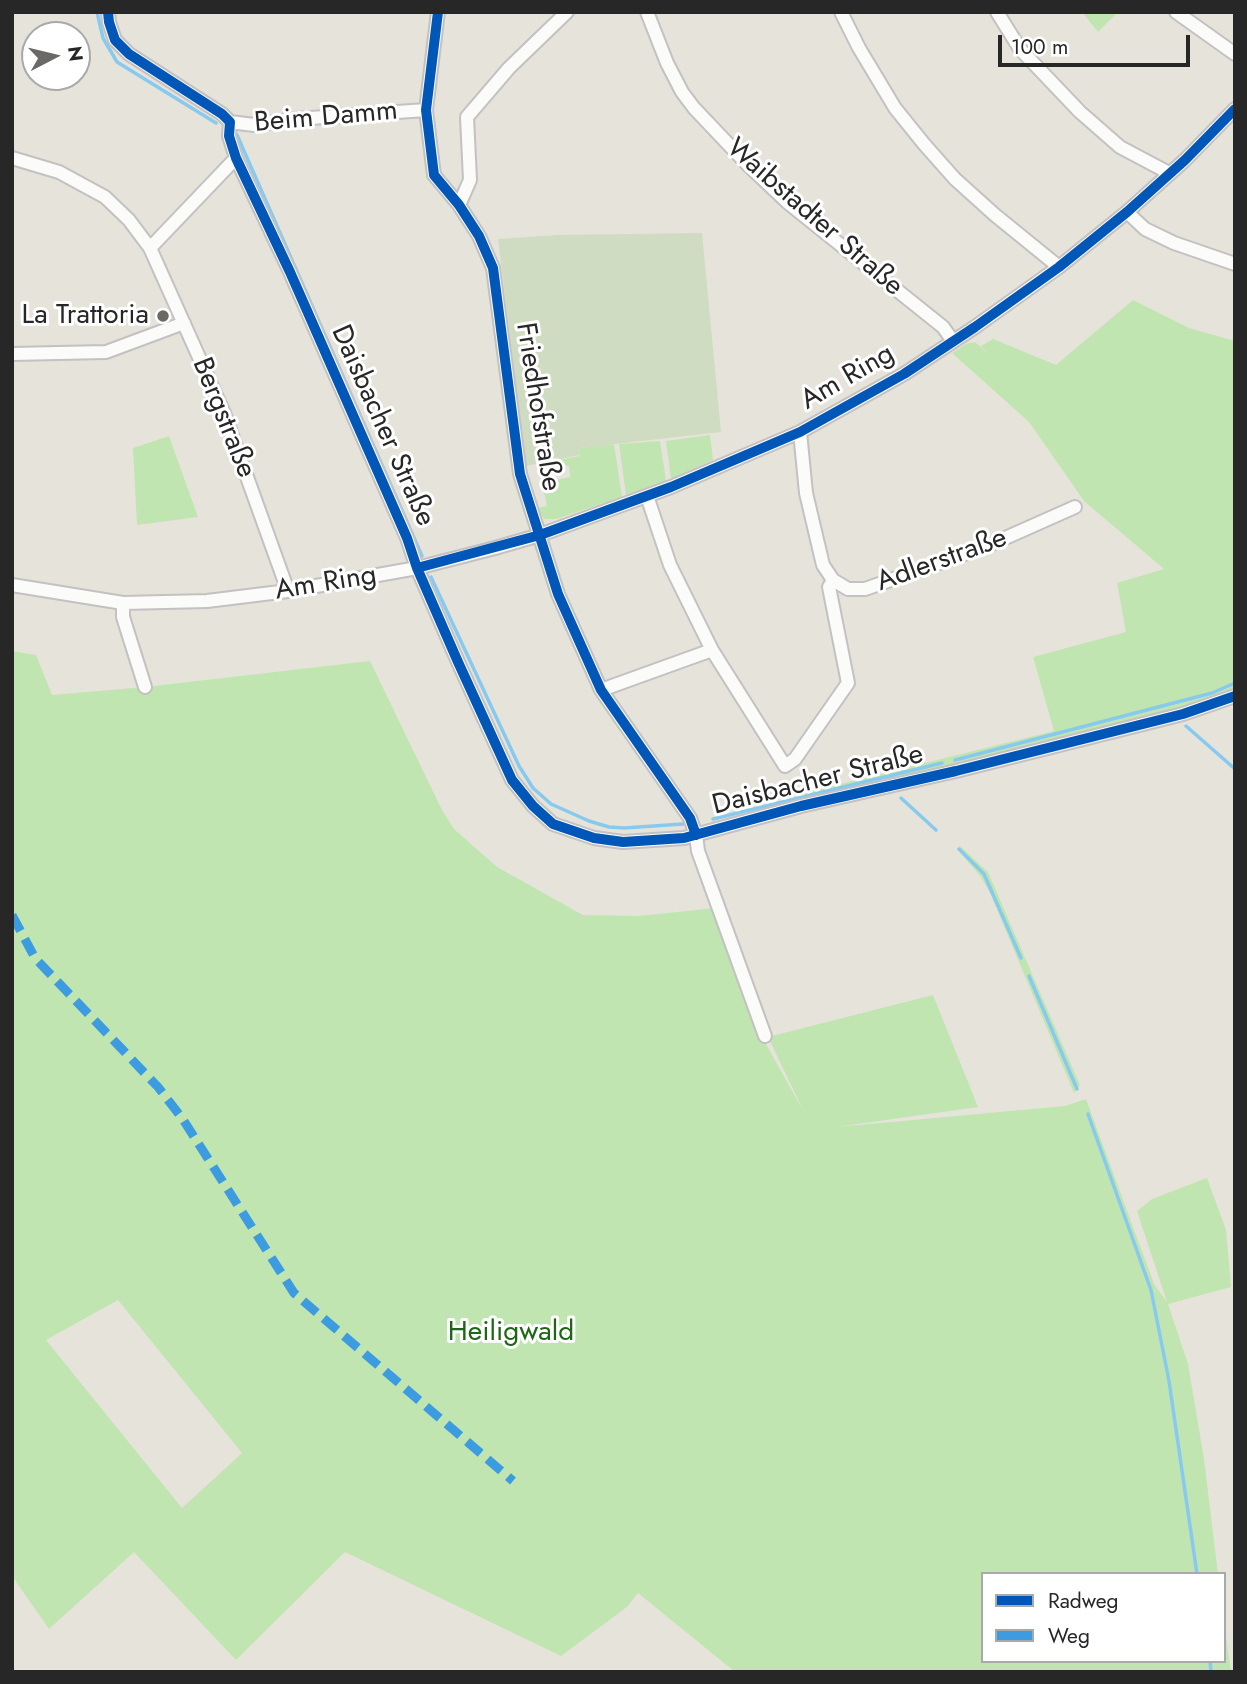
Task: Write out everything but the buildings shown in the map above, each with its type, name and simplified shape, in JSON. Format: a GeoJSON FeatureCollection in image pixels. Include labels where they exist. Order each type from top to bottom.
{"type":"FeatureCollection","features":[{"type":"Feature","properties":{"kind":"street","name":"Beim Damm"},"geometry":{"type":"LineString","coordinates":[[108,12],[116,40],[130,54],[222,114],[230,122],[254,125],[296,119],[426,110]]}},
{"type":"Feature","properties":{"kind":"street","name":"Friedhofstraße"},"geometry":{"type":"LineString","coordinates":[[438,12],[426,110],[434,175],[459,205],[479,236],[493,268],[520,474],[558,594],[601,690],[690,818],[696,835]]}},
{"type":"Feature","properties":{"kind":"street"},"geometry":{"type":"LineString","coordinates":[[459,205],[470,180],[467,117],[509,68],[566,12]]}},
{"type":"Feature","properties":{"kind":"street","name":"Waibstadter Straße"},"geometry":{"type":"LineString","coordinates":[[647,12],[682,92],[712,127],[787,202],[943,327],[953,341]]}},
{"type":"Feature","properties":{"kind":"street"},"geometry":{"type":"LineString","coordinates":[[841,12],[895,108],[924,145],[955,179],[1059,267]]}},
{"type":"Feature","properties":{"kind":"street"},"geometry":{"type":"LineString","coordinates":[[997,12],[1020,49],[1080,111],[1120,146],[1169,173]]}},
{"type":"Feature","properties":{"kind":"street"},"geometry":{"type":"LineString","coordinates":[[1176,12],[1235,54]]}},
{"type":"Feature","properties":{"kind":"street","name":"Am Ring"},"geometry":{"type":"LineString","coordinates":[[12,585],[123,603],[207,601],[288,591],[417,568],[540,535],[647,496],[800,432],[904,374],[1059,267],[1128,212],[1234,113]]}},
{"type":"Feature","properties":{"kind":"street","name":"Daisbacher Straße"},"geometry":{"type":"LineString","coordinates":[[230,122],[229,136],[236,158],[290,272],[397,514],[417,568],[512,780],[533,806],[553,824],[594,838],[622,842],[684,838],[801,806],[956,771],[1183,714],[1235,696]]}},
{"type":"Feature","properties":{"kind":"street","name":"Bergstraße"},"geometry":{"type":"LineString","coordinates":[[12,158],[59,172],[105,197],[129,220],[150,248],[225,413],[288,591]]}},
{"type":"Feature","properties":{"kind":"street"},"geometry":{"type":"LineString","coordinates":[[150,248],[236,158]]}},
{"type":"Feature","properties":{"kind":"street"},"geometry":{"type":"LineString","coordinates":[[1128,212],[1146,229],[1174,243],[1235,264]]}},
{"type":"Feature","properties":{"kind":"street"},"geometry":{"type":"LineString","coordinates":[[12,354],[106,352],[184,323]]}},
{"type":"Feature","properties":{"kind":"street","name":"Adlerstraße"},"geometry":{"type":"LineString","coordinates":[[800,432],[806,493],[823,565],[833,580],[848,589],[865,589],[985,547],[1075,507]]}},
{"type":"Feature","properties":{"kind":"street"},"geometry":{"type":"LineString","coordinates":[[647,496],[670,565],[712,650],[785,766],[795,759],[848,683],[829,587],[833,580]]}},
{"type":"Feature","properties":{"kind":"street"},"geometry":{"type":"LineString","coordinates":[[123,603],[123,617],[145,687]]}},
{"type":"Feature","properties":{"kind":"street"},"geometry":{"type":"LineString","coordinates":[[601,690],[712,650]]}},
{"type":"Feature","properties":{"kind":"street","name":"Daisbacher Straße"},"geometry":{"type":"LineString","coordinates":[[696,835],[698,851],[765,1036]]}},
{"type":"Feature","properties":{"kind":"green space"},"geometry":{"type":"Polygon","coordinates":[[[1082,12],[1118,12],[1098,32],[1082,12]]]}},
{"type":"Feature","properties":{"kind":"green space"},"geometry":{"type":"Polygon","coordinates":[[[702,233],[721,432],[579,448],[580,455],[526,466],[498,239],[558,235],[702,233]]]}},
{"type":"Feature","properties":{"kind":"green space"},"geometry":{"type":"Polygon","coordinates":[[[1133,300],[1189,328],[1235,341],[1235,690],[1207,702],[806,799],[804,793],[1054,731],[1033,657],[1126,632],[1117,583],[1164,569],[1084,501],[1029,422],[952,353],[975,342],[989,354],[981,346],[993,339],[1056,365],[1133,300]]]}},
{"type":"Feature","properties":{"kind":"green space"},"geometry":{"type":"Polygon","coordinates":[[[710,435],[713,460],[671,479],[666,441],[710,435]]]}},
{"type":"Feature","properties":{"kind":"green space"},"geometry":{"type":"Polygon","coordinates":[[[169,436],[198,517],[137,525],[133,448],[169,436]]]}},
{"type":"Feature","properties":{"kind":"green space"},"geometry":{"type":"Polygon","coordinates":[[[660,441],[666,481],[626,495],[619,444],[660,441]]]}},
{"type":"Feature","properties":{"kind":"green space"},"geometry":{"type":"Polygon","coordinates":[[[614,444],[622,497],[556,519],[544,519],[537,508],[547,506],[542,483],[570,477],[569,467],[559,460],[580,456],[579,448],[614,444]]]}},
{"type":"Feature","properties":{"kind":"green space","name":"Heiligwald"},"geometry":{"type":"Polygon","coordinates":[[[12,651],[36,655],[52,695],[370,661],[442,810],[454,829],[497,867],[583,915],[639,916],[715,908],[762,1037],[804,1112],[768,1037],[933,995],[978,1107],[837,1127],[1065,1106],[1086,1099],[1154,1284],[1167,1302],[1137,1211],[1152,1199],[1207,1178],[1226,1230],[1231,1287],[1168,1304],[1188,1364],[1204,1459],[1218,1572],[981,1572],[981,1663],[1226,1663],[1226,1636],[1231,1672],[735,1672],[638,1593],[627,1607],[561,1656],[345,1552],[236,1660],[134,1552],[49,1629],[12,1576],[12,651]],[[118,1300],[46,1340],[182,1508],[242,1453],[118,1300]]]}},
{"type":"Feature","properties":{"kind":"green space"},"geometry":{"type":"Polygon","coordinates":[[[960,846],[988,872],[1080,1085],[1074,1093],[990,893],[981,877],[957,849],[960,846]]]}},
{"type":"Feature","properties":{"kind":"waterway"},"geometry":{"type":"LineString","coordinates":[[97,12],[103,38],[117,62],[216,123]]}},
{"type":"Feature","properties":{"kind":"waterway"},"geometry":{"type":"LineString","coordinates":[[237,135],[422,556]]}},
{"type":"Feature","properties":{"kind":"waterway"},"geometry":{"type":"LineString","coordinates":[[431,577],[519,766],[533,788],[551,804],[609,827],[683,824]]}},
{"type":"Feature","properties":{"kind":"waterway"},"geometry":{"type":"LineString","coordinates":[[955,760],[1212,693],[1235,683]]}},
{"type":"Feature","properties":{"kind":"waterway"},"geometry":{"type":"LineString","coordinates":[[1186,726],[1235,769]]}},
{"type":"Feature","properties":{"kind":"waterway"},"geometry":{"type":"LineString","coordinates":[[713,819],[942,763]]}},
{"type":"Feature","properties":{"kind":"waterway"},"geometry":{"type":"LineString","coordinates":[[901,798],[936,830]]}},
{"type":"Feature","properties":{"kind":"waterway"},"geometry":{"type":"LineString","coordinates":[[959,849],[984,874],[1021,958]]}},
{"type":"Feature","properties":{"kind":"waterway"},"geometry":{"type":"LineString","coordinates":[[1029,976],[1077,1089]]}},
{"type":"Feature","properties":{"kind":"waterway"},"geometry":{"type":"LineString","coordinates":[[1088,1114],[1151,1290],[1169,1381],[1197,1572]]}},
{"type":"Feature","properties":{"kind":"waterway"},"geometry":{"type":"LineString","coordinates":[[1210,1663],[1211,1672]]}},
{"type":"Feature","properties":{"kind":"marked path"},"geometry":{"type":"LineString","coordinates":[[12,915],[35,958],[158,1087],[182,1118],[294,1293],[513,1481]]}},
{"type":"Feature","properties":{"kind":"cycle path"},"geometry":{"type":"LineString","coordinates":[[108,12],[115,40],[129,54],[222,114],[230,122],[229,136],[236,158],[290,272],[407,538],[417,568],[458,662],[512,780],[533,806],[553,824],[594,838],[623,842],[684,838],[801,806],[956,771],[1183,714],[1235,696]]}},
{"type":"Feature","properties":{"kind":"cycle path"},"geometry":{"type":"LineString","coordinates":[[438,12],[426,110],[434,175],[459,205],[479,236],[493,268],[520,474],[558,594],[601,690],[690,818],[696,835]]}},
{"type":"Feature","properties":{"kind":"cycle path"},"geometry":{"type":"LineString","coordinates":[[417,568],[540,535],[671,487],[800,432],[904,374],[1059,267],[1185,160],[1235,109]]}},
{"type":"Feature","properties":{"kind":"place","name":"La Trattoria"},"geometry":{"type":"Point","coordinates":[163,316]}}]}
